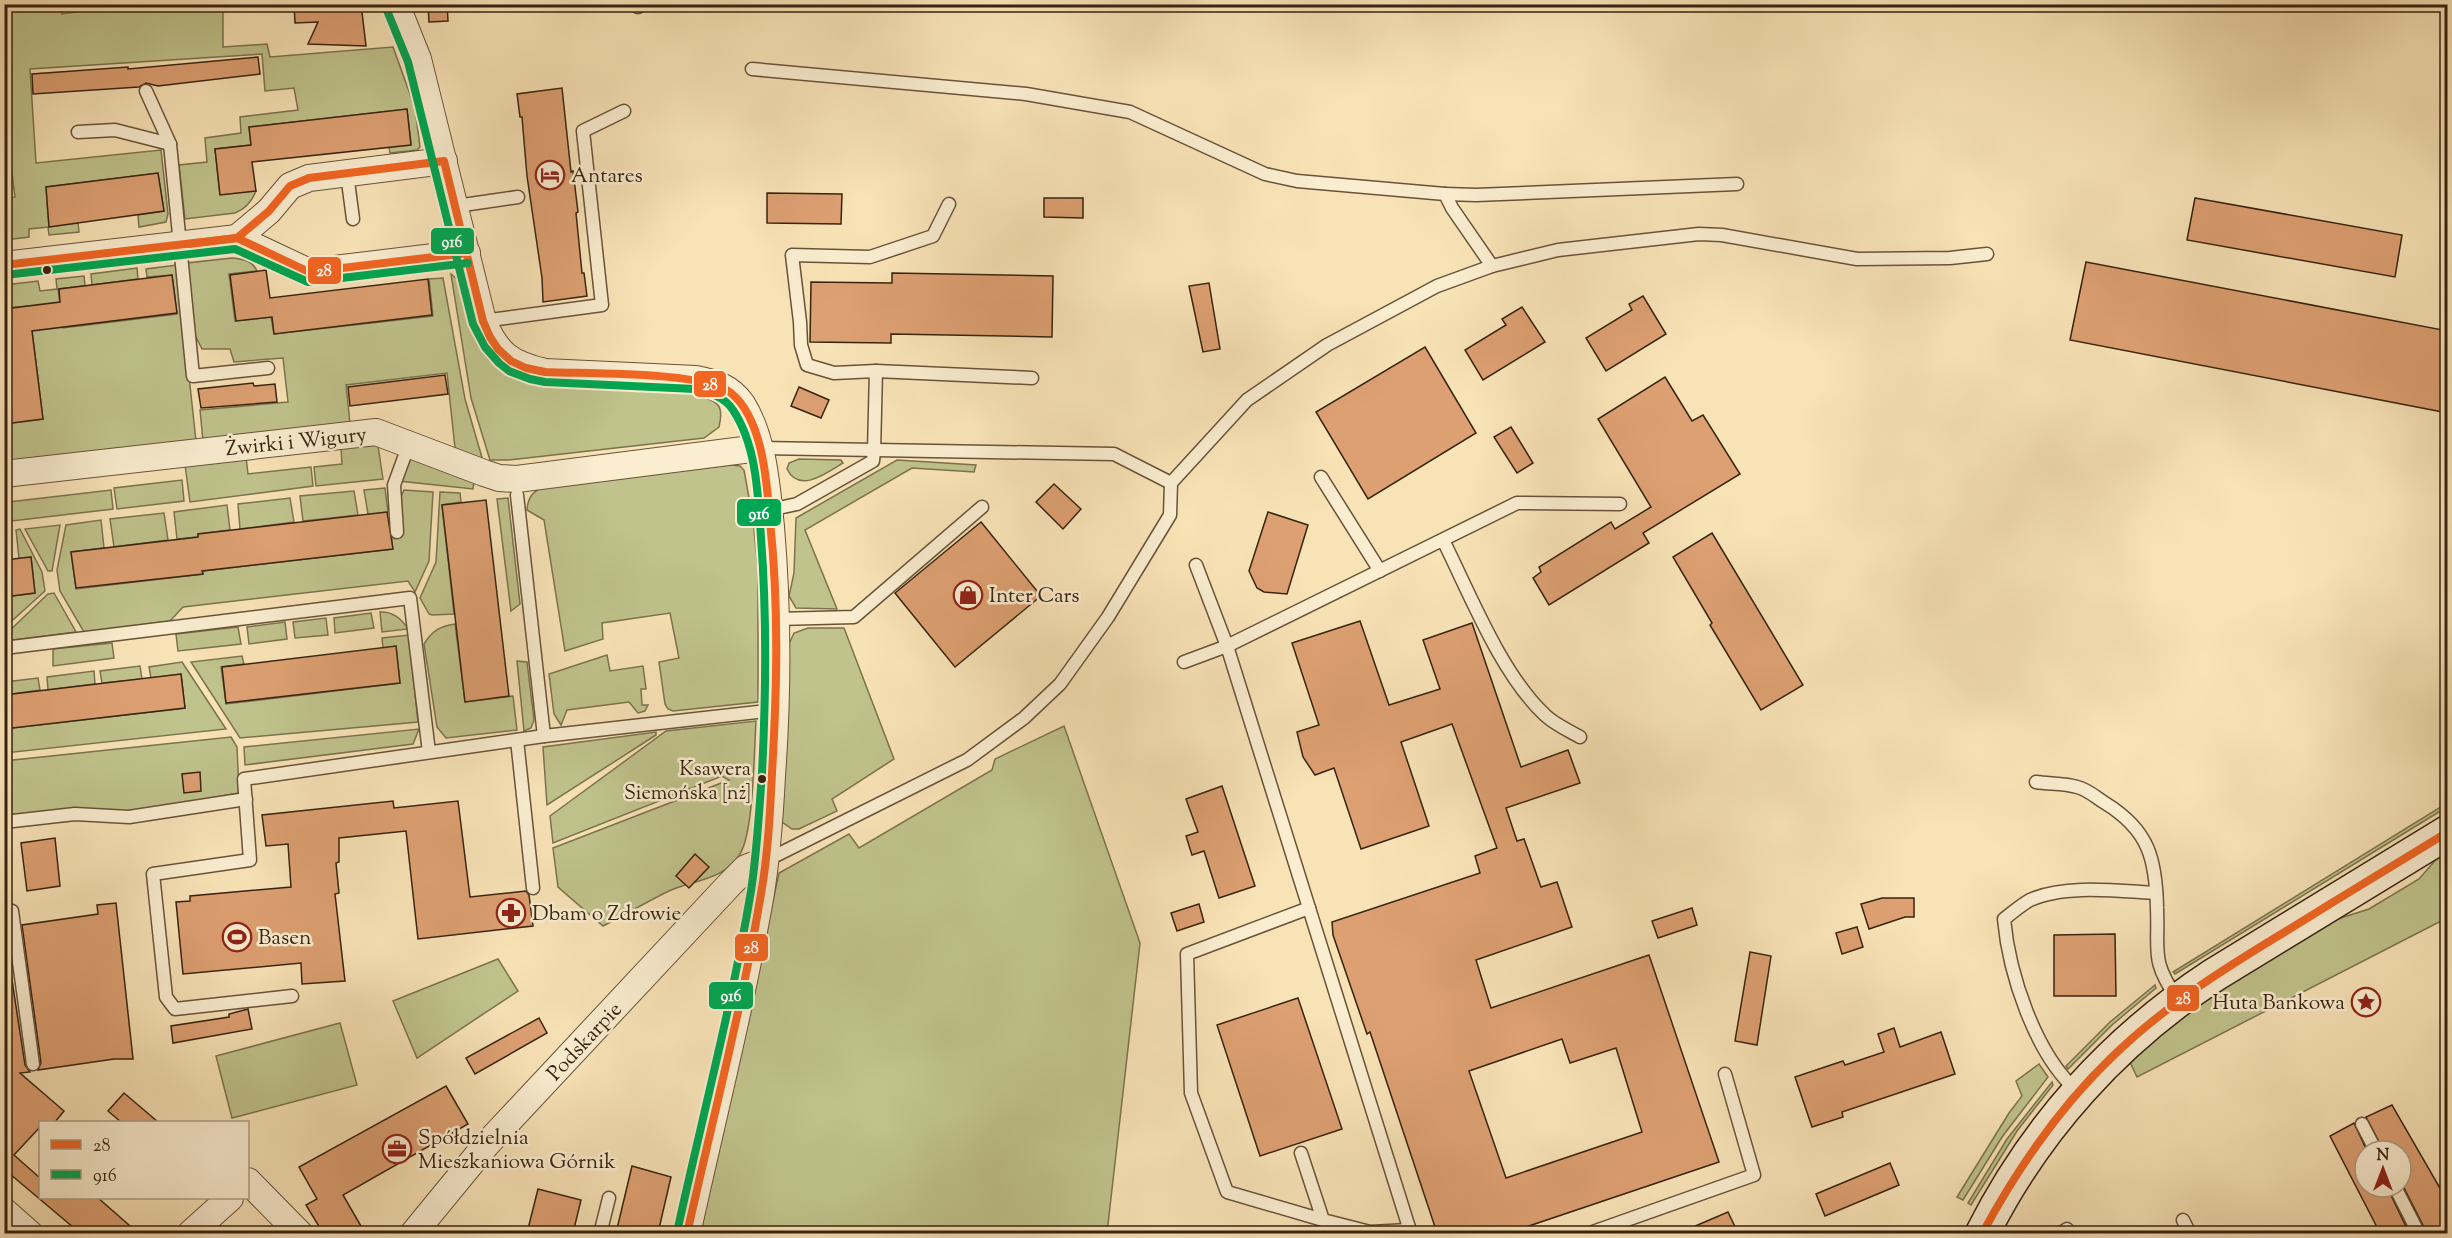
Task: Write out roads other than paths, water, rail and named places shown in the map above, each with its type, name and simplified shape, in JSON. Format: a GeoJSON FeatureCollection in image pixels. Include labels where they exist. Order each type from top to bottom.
{"type":"FeatureCollection","features":[{"type":"Feature","properties":{"kind":"street"},"geometry":{"type":"LineString","coordinates":[[396,4],[418,59],[483,321],[498,349],[511,361],[526,368],[567,373],[696,379],[729,388],[742,404],[759,448],[769,510],[777,619],[775,710],[765,861],[750,949],[687,1233]]}},
{"type":"Feature","properties":{"kind":"street"},"geometry":{"type":"LineString","coordinates":[[237,238],[269,211],[290,186],[309,178],[444,161]]}},
{"type":"Feature","properties":{"kind":"street"},"geometry":{"type":"LineString","coordinates":[[4,265],[237,238],[309,272],[467,253]]}},
{"type":"Feature","properties":{"kind":"street","name":"Żwirki i Wigury"},"geometry":{"type":"LineString","coordinates":[[4,474],[376,432],[491,475],[517,479],[759,448]]}},
{"type":"Feature","properties":{"kind":"street"},"geometry":{"type":"LineString","coordinates":[[1982,1233],[2026,1158],[2078,1092],[2128,1041],[2178,1000],[2242,958],[2448,832]]}},
{"type":"Feature","properties":{"kind":"street","name":"Podskarpie"},"geometry":{"type":"LineString","coordinates":[[413,1233],[486,1145],[746,868],[765,861]]}},
{"type":"Feature","properties":{"kind":"street"},"geometry":{"type":"LineString","coordinates":[[249,1182],[300,1233]]}},
{"type":"Feature","properties":{"kind":"street"},"geometry":{"type":"LineString","coordinates":[[190,1233],[228,1199]]}},
{"type":"Feature","properties":{"kind":"street"},"geometry":{"type":"LineString","coordinates":[[4,1211],[30,1233]]}},
{"type":"Feature","properties":{"kind":"lane"},"geometry":{"type":"LineString","coordinates":[[752,69],[1026,94],[1130,112],[1265,174],[1307,182],[1476,195],[1737,184]]}},
{"type":"Feature","properties":{"kind":"lane"},"geometry":{"type":"LineString","coordinates":[[146,91],[170,144],[178,245],[193,376],[268,368]]}},
{"type":"Feature","properties":{"kind":"lane"},"geometry":{"type":"LineString","coordinates":[[483,321],[602,304],[583,131],[624,111]]}},
{"type":"Feature","properties":{"kind":"lane"},"geometry":{"type":"LineString","coordinates":[[78,132],[115,130],[170,144]]}},
{"type":"Feature","properties":{"kind":"lane"},"geometry":{"type":"LineString","coordinates":[[347,174],[353,219]]}},
{"type":"Feature","properties":{"kind":"lane"},"geometry":{"type":"LineString","coordinates":[[1445,194],[1492,266]]}},
{"type":"Feature","properties":{"kind":"lane"},"geometry":{"type":"LineString","coordinates":[[456,206],[518,197]]}},
{"type":"Feature","properties":{"kind":"lane"},"geometry":{"type":"LineString","coordinates":[[949,204],[933,236],[870,256],[792,255],[801,345],[807,366],[834,373],[876,370],[1032,378]]}},
{"type":"Feature","properties":{"kind":"lane"},"geometry":{"type":"LineString","coordinates":[[765,861],[967,760],[1024,718],[1060,684],[1112,611],[1170,515],[1171,483],[1247,400],[1328,345],[1437,286],[1492,266],[1558,250],[1699,234],[1722,235],[1857,259],[1950,258],[1987,254]]}},
{"type":"Feature","properties":{"kind":"lane"},"geometry":{"type":"LineString","coordinates":[[769,510],[797,504],[873,461],[876,370]]}},
{"type":"Feature","properties":{"kind":"lane"},"geometry":{"type":"LineString","coordinates":[[397,532],[394,485],[409,444]]}},
{"type":"Feature","properties":{"kind":"lane"},"geometry":{"type":"LineString","coordinates":[[759,448],[1114,454],[1171,483]]}},
{"type":"Feature","properties":{"kind":"lane"},"geometry":{"type":"LineString","coordinates":[[1321,477],[1380,571]]}},
{"type":"Feature","properties":{"kind":"lane"},"geometry":{"type":"LineString","coordinates":[[517,495],[544,736]]}},
{"type":"Feature","properties":{"kind":"lane"},"geometry":{"type":"LineString","coordinates":[[1184,662],[1227,646],[1517,503],[1620,504]]}},
{"type":"Feature","properties":{"kind":"lane"},"geometry":{"type":"LineString","coordinates":[[777,619],[854,617],[982,507]]}},
{"type":"Feature","properties":{"kind":"lane"},"geometry":{"type":"LineString","coordinates":[[1443,540],[1499,651],[1522,690],[1546,717],[1580,737]]}},
{"type":"Feature","properties":{"kind":"lane"},"geometry":{"type":"LineString","coordinates":[[1196,565],[1227,646],[1309,908],[1410,1232],[1370,1232],[1227,1192],[1191,1093],[1187,954],[1309,908]]}},
{"type":"Feature","properties":{"kind":"lane"},"geometry":{"type":"LineString","coordinates":[[4,648],[410,598],[429,752]]}},
{"type":"Feature","properties":{"kind":"lane"},"geometry":{"type":"LineString","coordinates":[[292,996],[176,1009],[165,997],[153,874],[250,860],[244,778],[544,736],[775,710]]}},
{"type":"Feature","properties":{"kind":"lane"},"geometry":{"type":"LineString","coordinates":[[517,740],[533,888]]}},
{"type":"Feature","properties":{"kind":"lane"},"geometry":{"type":"LineString","coordinates":[[2036,783],[2078,787],[2126,816],[2143,838],[2153,863],[2157,958],[2160,971],[2178,1000]]}},
{"type":"Feature","properties":{"kind":"lane"},"geometry":{"type":"LineString","coordinates":[[4,822],[75,814],[129,818],[246,799]]}},
{"type":"Feature","properties":{"kind":"lane"},"geometry":{"type":"LineString","coordinates":[[2078,1092],[2061,1077],[2047,1057],[2019,991],[2004,919],[2030,900],[2055,892],[2106,890],[2156,893]]}},
{"type":"Feature","properties":{"kind":"lane"},"geometry":{"type":"LineString","coordinates":[[4,908],[12,911],[33,1064]]}},
{"type":"Feature","properties":{"kind":"lane"},"geometry":{"type":"LineString","coordinates":[[1587,1233],[1754,1175],[1725,1074]]}},
{"type":"Feature","properties":{"kind":"lane"},"geometry":{"type":"LineString","coordinates":[[2362,1124],[2370,1139]]}},
{"type":"Feature","properties":{"kind":"lane"},"geometry":{"type":"LineString","coordinates":[[1301,1153],[1323,1220]]}},
{"type":"Feature","properties":{"kind":"lane"},"geometry":{"type":"LineString","coordinates":[[600,1233],[609,1198]]}},
{"type":"Feature","properties":{"kind":"lane"},"geometry":{"type":"LineString","coordinates":[[2402,1199],[2420,1233]]}},
{"type":"Feature","properties":{"kind":"lane"},"geometry":{"type":"LineString","coordinates":[[2184,1220],[2190,1233]]}},
{"type":"Feature","properties":{"kind":"lane"},"geometry":{"type":"LineString","coordinates":[[2059,1233],[2067,1229],[2070,1233]]}},
{"type":"Feature","properties":{"kind":"place","name":"Antares"},"geometry":{"type":"Point","coordinates":[550,175]}},
{"type":"Feature","properties":{"kind":"place","name":"Inter Cars"},"geometry":{"type":"Point","coordinates":[968,595]}},
{"type":"Feature","properties":{"kind":"place","name":"Ksawera Siemońska [nż]"},"geometry":{"type":"Point","coordinates":[762,779]}},
{"type":"Feature","properties":{"kind":"place","name":"Dbam o Zdrowie"},"geometry":{"type":"Point","coordinates":[511,913]}},
{"type":"Feature","properties":{"kind":"place","name":"Basen"},"geometry":{"type":"Point","coordinates":[237,937]}},
{"type":"Feature","properties":{"kind":"place","name":"Huta Bankowa"},"geometry":{"type":"Point","coordinates":[2366,1002]}},
{"type":"Feature","properties":{"kind":"place","name":"Spółdzielnia Mieszkaniowa Górnik"},"geometry":{"type":"Point","coordinates":[397,1149]}}]}
